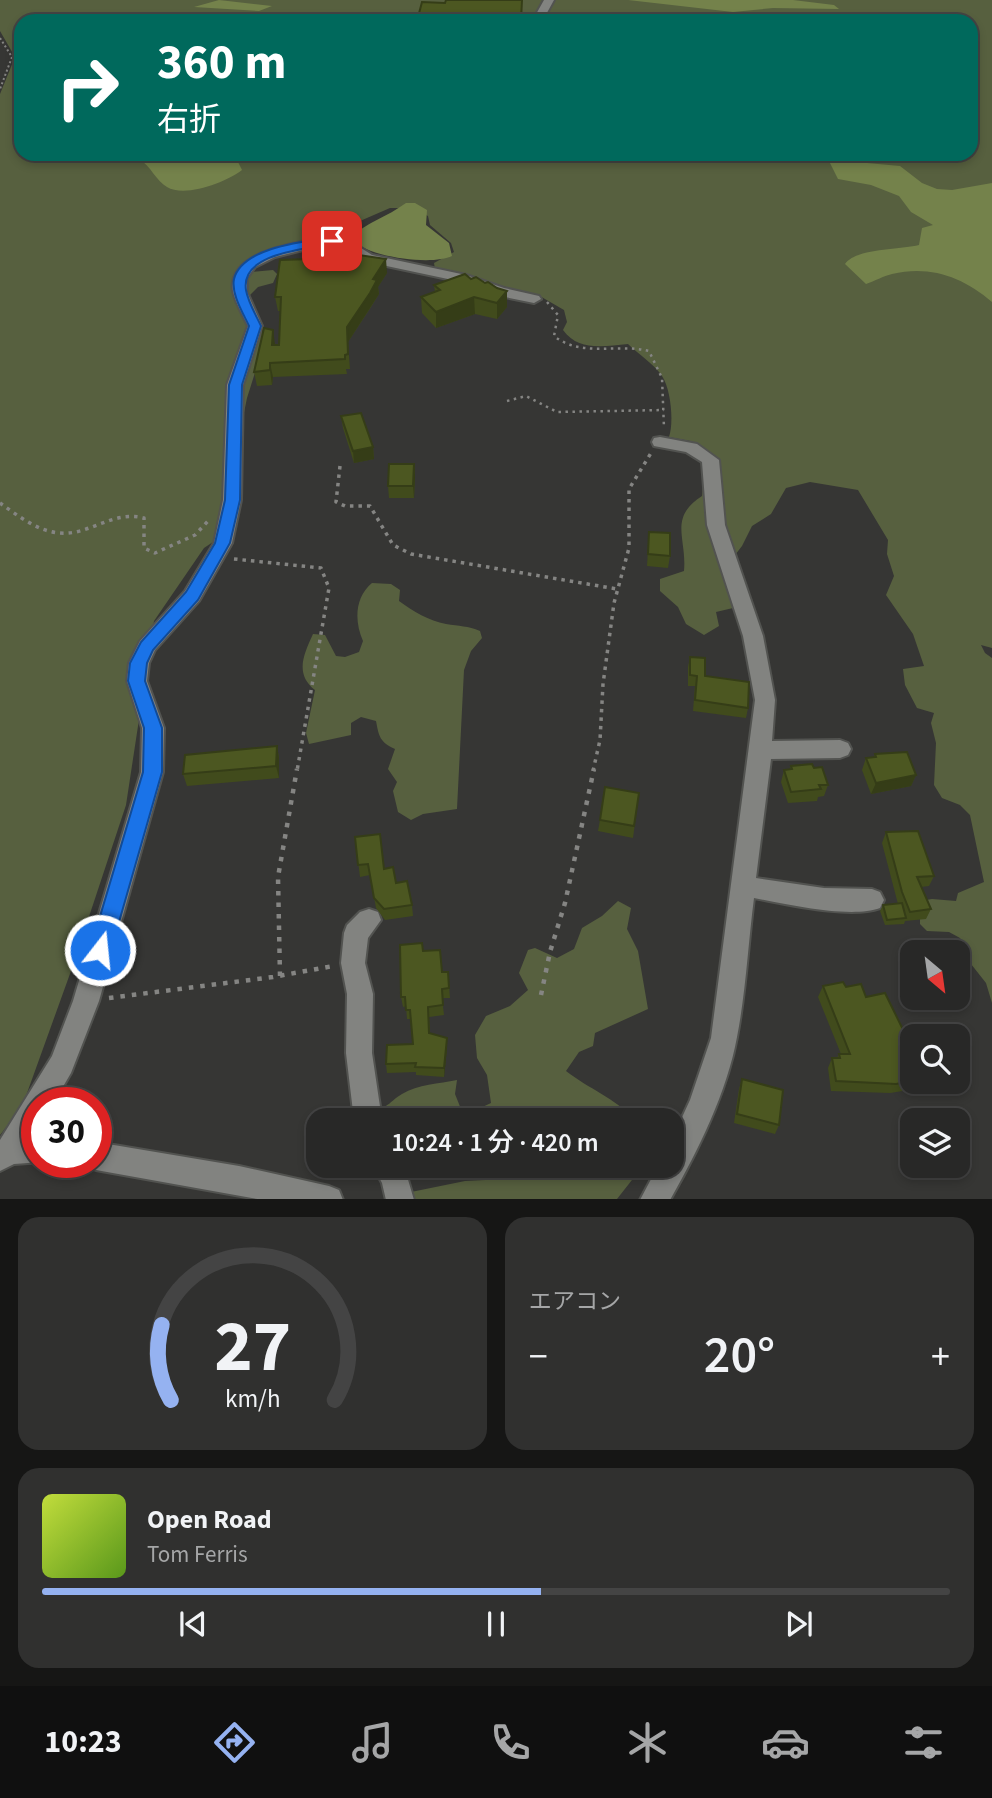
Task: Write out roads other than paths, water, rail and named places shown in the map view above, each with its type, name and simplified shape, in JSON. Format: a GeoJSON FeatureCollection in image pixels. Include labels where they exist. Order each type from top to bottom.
{"type":"FeatureCollection","features":[{"type":"Feature","properties":{"kind":"street"},"geometry":{"type":"LineString","coordinates":[[48,1087],[62,1064],[86,1001],[152,772],[153,728],[136,681],[139,663],[147,646],[192,596],[223,543],[233,491],[235,385],[255,326],[240,292],[240,278],[250,264],[260,258],[323,241],[342,242],[368,258],[466,278],[500,292],[534,299]]}},
{"type":"Feature","properties":{"kind":"street"},"geometry":{"type":"LineString","coordinates":[[654,1199],[690,1133],[712,1081],[721,1049],[761,750],[765,700],[738,584],[716,525],[710,460],[691,448],[660,442]]}},
{"type":"Feature","properties":{"kind":"street"},"geometry":{"type":"LineString","coordinates":[[761,750],[840,749]]}},
{"type":"Feature","properties":{"kind":"street"},"geometry":{"type":"LineString","coordinates":[[742,886],[824,899],[872,900]]}},
{"type":"Feature","properties":{"kind":"street"},"geometry":{"type":"LineString","coordinates":[[366,1108],[359,1053],[360,995],[353,963],[356,933],[369,920]]}},
{"type":"Feature","properties":{"kind":"street"},"geometry":{"type":"LineString","coordinates":[[112,1159],[239,1180],[329,1199]]}},
{"type":"Feature","properties":{"kind":"street"},"geometry":{"type":"LineString","coordinates":[[395,1178],[400,1199]]}}]}
